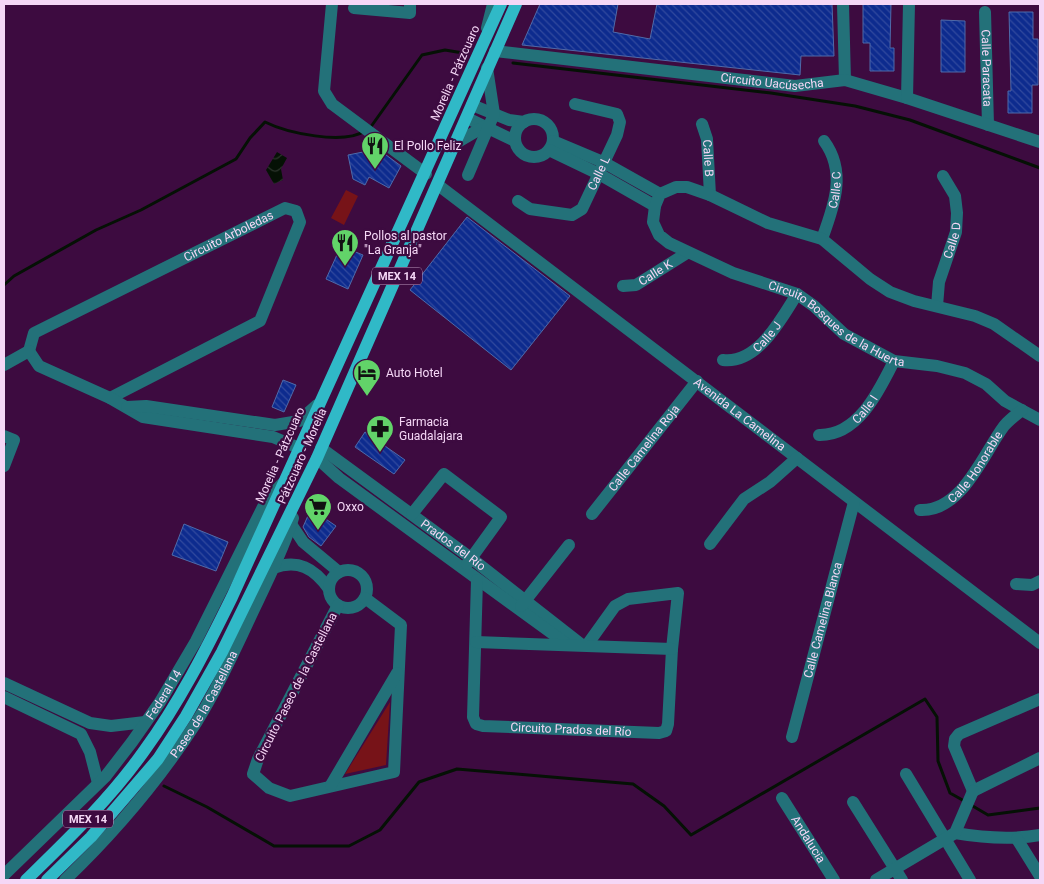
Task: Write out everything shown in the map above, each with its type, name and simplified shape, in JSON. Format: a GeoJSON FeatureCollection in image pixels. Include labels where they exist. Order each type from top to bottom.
{"type":"FeatureCollection","features":[{"type":"Feature","properties":{"kind":"main road","name":"Morelia - Pátzcuaro"},"geometry":{"type":"LineString","coordinates":[[26,880],[78,830],[144,752],[195,672],[232,597],[318,405],[426,174],[501,4]]}},
{"type":"Feature","properties":{"kind":"main road","name":"Pátzcuaro - Morelia"},"geometry":{"type":"LineString","coordinates":[[47,880],[97,831],[158,759],[186,716],[222,652],[298,501],[516,4]]}},
{"type":"Feature","properties":{"kind":"street"},"geometry":{"type":"LineString","coordinates":[[332,4],[324,91],[326,98],[426,174]]}},
{"type":"Feature","properties":{"kind":"street"},"geometry":{"type":"LineString","coordinates":[[354,10],[410,13],[410,4]]}},
{"type":"Feature","properties":{"kind":"street"},"geometry":{"type":"LineString","coordinates":[[486,39],[493,4]]}},
{"type":"Feature","properties":{"kind":"street"},"geometry":{"type":"LineString","coordinates":[[843,4],[845,80]]}},
{"type":"Feature","properties":{"kind":"street"},"geometry":{"type":"LineString","coordinates":[[907,98],[909,4]]}},
{"type":"Feature","properties":{"kind":"street","name":"Calle Paracata"},"geometry":{"type":"LineString","coordinates":[[985,12],[988,125]]}},
{"type":"Feature","properties":{"kind":"street","name":"Circuito Uacúsecha"},"geometry":{"type":"LineString","coordinates":[[495,51],[795,86],[845,80],[907,98],[1040,142]]}},
{"type":"Feature","properties":{"kind":"street"},"geometry":{"type":"LineString","coordinates":[[468,175],[494,114],[488,68]]}},
{"type":"Feature","properties":{"kind":"street","name":"Calle L"},"geometry":{"type":"LineString","coordinates":[[518,201],[530,209],[572,215],[578,213],[617,135],[620,122],[617,114],[575,104]]}},
{"type":"Feature","properties":{"kind":"street"},"geometry":{"type":"LineString","coordinates":[[472,105],[494,114],[524,122],[536,119],[547,124],[553,135],[551,146],[538,156],[526,155],[517,147],[515,141],[517,130],[524,122]]}},
{"type":"Feature","properties":{"kind":"street"},"geometry":{"type":"LineString","coordinates":[[467,118],[515,141]]}},
{"type":"Feature","properties":{"kind":"street","name":"Calle B"},"geometry":{"type":"LineString","coordinates":[[702,124],[708,139],[710,195]]}},
{"type":"Feature","properties":{"kind":"street"},"geometry":{"type":"LineString","coordinates":[[456,143],[487,127]]}},
{"type":"Feature","properties":{"kind":"street","name":"Calle C"},"geometry":{"type":"LineString","coordinates":[[822,239],[833,207],[836,189],[834,153],[824,141]]}},
{"type":"Feature","properties":{"kind":"street"},"geometry":{"type":"LineString","coordinates":[[551,146],[660,194],[676,187],[687,187],[710,195],[759,220],[822,239],[870,279],[890,292],[975,316],[994,324],[1040,356]]}},
{"type":"Feature","properties":{"kind":"street"},"geometry":{"type":"LineString","coordinates":[[601,168],[655,206]]}},
{"type":"Feature","properties":{"kind":"street","name":"Calle D"},"geometry":{"type":"LineString","coordinates":[[937,306],[939,282],[956,232],[957,213],[954,196],[943,176]]}},
{"type":"Feature","properties":{"kind":"street","name":"Avenida La Camelina"},"geometry":{"type":"LineString","coordinates":[[438,185],[1040,643]]}},
{"type":"Feature","properties":{"kind":"street","name":"Circuito Bosques de la Huerta"},"geometry":{"type":"LineString","coordinates":[[660,194],[655,206],[653,222],[659,235],[669,243],[733,273],[797,294],[814,306],[844,334],[894,361],[937,366],[965,373],[986,384],[1006,401],[1040,420]]}},
{"type":"Feature","properties":{"kind":"street","name":"Circuito Arboledas"},"geometry":{"type":"LineString","coordinates":[[29,351],[34,333],[285,208],[296,211],[300,222],[260,321],[110,398]]}},
{"type":"Feature","properties":{"kind":"street","name":"Calle K"},"geometry":{"type":"LineString","coordinates":[[623,286],[636,285],[687,252]]}},
{"type":"Feature","properties":{"kind":"street","name":"Calle J"},"geometry":{"type":"LineString","coordinates":[[723,360],[738,360],[765,339],[797,294]]}},
{"type":"Feature","properties":{"kind":"street"},"geometry":{"type":"LineString","coordinates":[[4,365],[29,351],[39,366],[126,407],[146,406],[261,429],[298,420],[318,405]]}},
{"type":"Feature","properties":{"kind":"street","name":"Calle I"},"geometry":{"type":"LineString","coordinates":[[819,435],[835,434],[866,410],[878,394],[894,361]]}},
{"type":"Feature","properties":{"kind":"street","name":"Calle Camelina Roja"},"geometry":{"type":"LineString","coordinates":[[592,514],[697,382]]}},
{"type":"Feature","properties":{"kind":"street","name":"Calle Honorable"},"geometry":{"type":"LineString","coordinates":[[920,510],[930,511],[948,503],[975,472],[1006,424],[1022,410]]}},
{"type":"Feature","properties":{"kind":"street"},"geometry":{"type":"LineString","coordinates":[[261,429],[273,437],[299,448]]}},
{"type":"Feature","properties":{"kind":"street"},"geometry":{"type":"LineString","coordinates":[[4,436],[14,440],[4,466]]}},
{"type":"Feature","properties":{"kind":"street"},"geometry":{"type":"LineString","coordinates":[[319,453],[339,478],[468,563],[477,580],[523,605],[568,645]]}},
{"type":"Feature","properties":{"kind":"street","name":"Prados del Río"},"geometry":{"type":"LineString","coordinates":[[319,453],[412,514],[468,563],[523,605],[585,645]]}},
{"type":"Feature","properties":{"kind":"street"},"geometry":{"type":"LineString","coordinates":[[710,544],[744,499],[770,482],[797,458]]}},
{"type":"Feature","properties":{"kind":"street"},"geometry":{"type":"LineString","coordinates":[[412,514],[444,474],[501,517],[468,563]]}},
{"type":"Feature","properties":{"kind":"street","name":"Federal 14"},"geometry":{"type":"LineString","coordinates":[[4,875],[98,783],[132,742],[160,702],[196,641],[267,499],[283,483]]}},
{"type":"Feature","properties":{"kind":"street","name":"Paseo de la Castellana"},"geometry":{"type":"LineString","coordinates":[[65,880],[105,840],[139,800],[170,762],[196,722],[226,670],[273,568],[298,501]]}},
{"type":"Feature","properties":{"kind":"street","name":"Calle Camelina Blanca"},"geometry":{"type":"LineString","coordinates":[[792,737],[854,502]]}},
{"type":"Feature","properties":{"kind":"street"},"geometry":{"type":"LineString","coordinates":[[291,524],[310,549],[339,572]]}},
{"type":"Feature","properties":{"kind":"street"},"geometry":{"type":"LineString","coordinates":[[523,605],[569,545]]}},
{"type":"Feature","properties":{"kind":"street"},"geometry":{"type":"LineString","coordinates":[[273,568],[288,564],[311,569],[329,589],[333,601],[338,605],[350,608],[356,607],[365,598],[367,586],[362,576],[351,570],[339,572],[334,576],[329,589]]}},
{"type":"Feature","properties":{"kind":"street","name":"Circuito Prados del Río"},"geometry":{"type":"LineString","coordinates":[[477,580],[473,717],[476,724],[483,726],[659,733],[666,731],[678,593],[628,599],[615,606],[585,645]]}},
{"type":"Feature","properties":{"kind":"street"},"geometry":{"type":"LineString","coordinates":[[1016,584],[1032,585],[1040,580]]}},
{"type":"Feature","properties":{"kind":"street","name":"Circuito Paseo de la Castellana"},"geometry":{"type":"LineString","coordinates":[[338,605],[258,760],[253,774],[269,788],[290,796],[394,772],[401,625],[365,598]]}},
{"type":"Feature","properties":{"kind":"street"},"geometry":{"type":"LineString","coordinates":[[476,642],[672,649]]}},
{"type":"Feature","properties":{"kind":"street","name":"Circuito Paseo de la Castellana"},"geometry":{"type":"LineString","coordinates":[[331,785],[398,671]]}},
{"type":"Feature","properties":{"kind":"street"},"geometry":{"type":"LineString","coordinates":[[8,692],[90,723],[111,726],[145,722]]}},
{"type":"Feature","properties":{"kind":"street"},"geometry":{"type":"LineString","coordinates":[[8,692],[81,734],[90,752],[98,783]]}},
{"type":"Feature","properties":{"kind":"street"},"geometry":{"type":"LineString","coordinates":[[876,880],[898,875],[950,836],[962,818],[971,794],[954,746],[955,739],[959,734],[1040,699]]}},
{"type":"Feature","properties":{"kind":"street"},"geometry":{"type":"LineString","coordinates":[[971,794],[1040,758]]}},
{"type":"Feature","properties":{"kind":"street"},"geometry":{"type":"LineString","coordinates":[[906,774],[950,836],[970,880]]}},
{"type":"Feature","properties":{"kind":"street","name":"Andalucia"},"geometry":{"type":"LineString","coordinates":[[782,798],[834,880]]}},
{"type":"Feature","properties":{"kind":"street"},"geometry":{"type":"LineString","coordinates":[[852,802],[898,875]]}},
{"type":"Feature","properties":{"kind":"street"},"geometry":{"type":"LineString","coordinates":[[950,836],[1017,839],[1040,835]]}},
{"type":"Feature","properties":{"kind":"street"},"geometry":{"type":"LineString","coordinates":[[1017,839],[1040,876]]}},
{"type":"Feature","properties":{"kind":"shaded area"},"geometry":{"type":"Polygon","coordinates":[[[346,190],[358,196],[344,225],[331,218],[346,190]]]}},
{"type":"Feature","properties":{"kind":"shaded area"},"geometry":{"type":"Polygon","coordinates":[[[390,702],[386,765],[345,774],[390,702]]]}},
{"type":"Feature","properties":{"kind":"water"},"geometry":{"type":"Polygon","coordinates":[[[277,152],[287,158],[281,169],[283,180],[274,184],[266,170],[277,152]]]}},
{"type":"Feature","properties":{"kind":"building"},"geometry":{"type":"Polygon","coordinates":[[[540,4],[618,4],[613,32],[650,39],[657,4],[832,4],[834,56],[801,56],[800,75],[522,45],[540,4]]]}},
{"type":"Feature","properties":{"kind":"building"},"geometry":{"type":"Polygon","coordinates":[[[863,4],[891,4],[890,48],[894,48],[894,71],[870,71],[870,43],[863,43],[863,4]]]}},
{"type":"Feature","properties":{"kind":"building"},"geometry":{"type":"Polygon","coordinates":[[[1009,12],[1033,12],[1033,39],[1038,39],[1038,85],[1032,85],[1032,113],[1008,113],[1008,91],[1011,91],[1009,12]]]}},
{"type":"Feature","properties":{"kind":"building"},"geometry":{"type":"Polygon","coordinates":[[[941,20],[965,21],[965,72],[941,72],[941,20]]]}},
{"type":"Feature","properties":{"kind":"building","name":"El Pollo Feliz"},"geometry":{"type":"Polygon","coordinates":[[[378,149],[401,166],[389,188],[369,177],[365,185],[353,179],[348,155],[378,149]]]}},
{"type":"Feature","properties":{"kind":"building"},"geometry":{"type":"Polygon","coordinates":[[[467,217],[570,296],[511,370],[410,290],[467,217]]]}},
{"type":"Feature","properties":{"kind":"building","name":"Pollos al pastor \"La Granja\""},"geometry":{"type":"Polygon","coordinates":[[[341,246],[363,255],[348,289],[326,279],[341,246]]]}},
{"type":"Feature","properties":{"kind":"building"},"geometry":{"type":"Polygon","coordinates":[[[283,380],[296,385],[284,412],[272,407],[283,380]]]}},
{"type":"Feature","properties":{"kind":"building","name":"Farmacia Guadalajara"},"geometry":{"type":"Polygon","coordinates":[[[365,432],[405,460],[394,474],[355,447],[365,432]]]}},
{"type":"Feature","properties":{"kind":"building","name":"Oxxo"},"geometry":{"type":"Polygon","coordinates":[[[311,509],[336,526],[321,546],[309,537],[303,527],[311,509]]]}},
{"type":"Feature","properties":{"kind":"building"},"geometry":{"type":"Polygon","coordinates":[[[184,524],[228,542],[216,571],[172,555],[184,524]]]}},
{"type":"Feature","properties":{"kind":"waterway"},"geometry":{"type":"LineString","coordinates":[[370,128],[422,55],[445,50],[463,53]]}},
{"type":"Feature","properties":{"kind":"waterway"},"geometry":{"type":"LineString","coordinates":[[513,63],[771,93],[855,106],[910,120],[1040,168]]}},
{"type":"Feature","properties":{"kind":"waterway"},"geometry":{"type":"LineString","coordinates":[[4,285],[14,276],[96,230],[141,210],[236,159],[250,138],[265,122],[287,130],[315,136],[343,137],[365,131]]}},
{"type":"Feature","properties":{"kind":"waterway"},"geometry":{"type":"LineString","coordinates":[[164,786],[207,807],[274,846],[349,846],[380,830],[419,782],[457,769],[633,784],[664,806],[691,835],[925,699],[937,717],[938,761],[950,793],[966,802]]}},
{"type":"Feature","properties":{"kind":"waterway"},"geometry":{"type":"LineString","coordinates":[[971,805],[988,815],[1040,808]]}},
{"type":"Feature","properties":{"kind":"place","name":"El Pollo Feliz"},"geometry":{"type":"Point","coordinates":[375,170]}},
{"type":"Feature","properties":{"kind":"place","name":"Pollos al pastor \"La Granja\""},"geometry":{"type":"Point","coordinates":[345,267]}},
{"type":"Feature","properties":{"kind":"place","name":"Auto Hotel"},"geometry":{"type":"Point","coordinates":[367,397]}},
{"type":"Feature","properties":{"kind":"place","name":"Farmacia Guadalajara"},"geometry":{"type":"Point","coordinates":[380,453]}},
{"type":"Feature","properties":{"kind":"place","name":"Oxxo"},"geometry":{"type":"Point","coordinates":[318,531]}}]}
